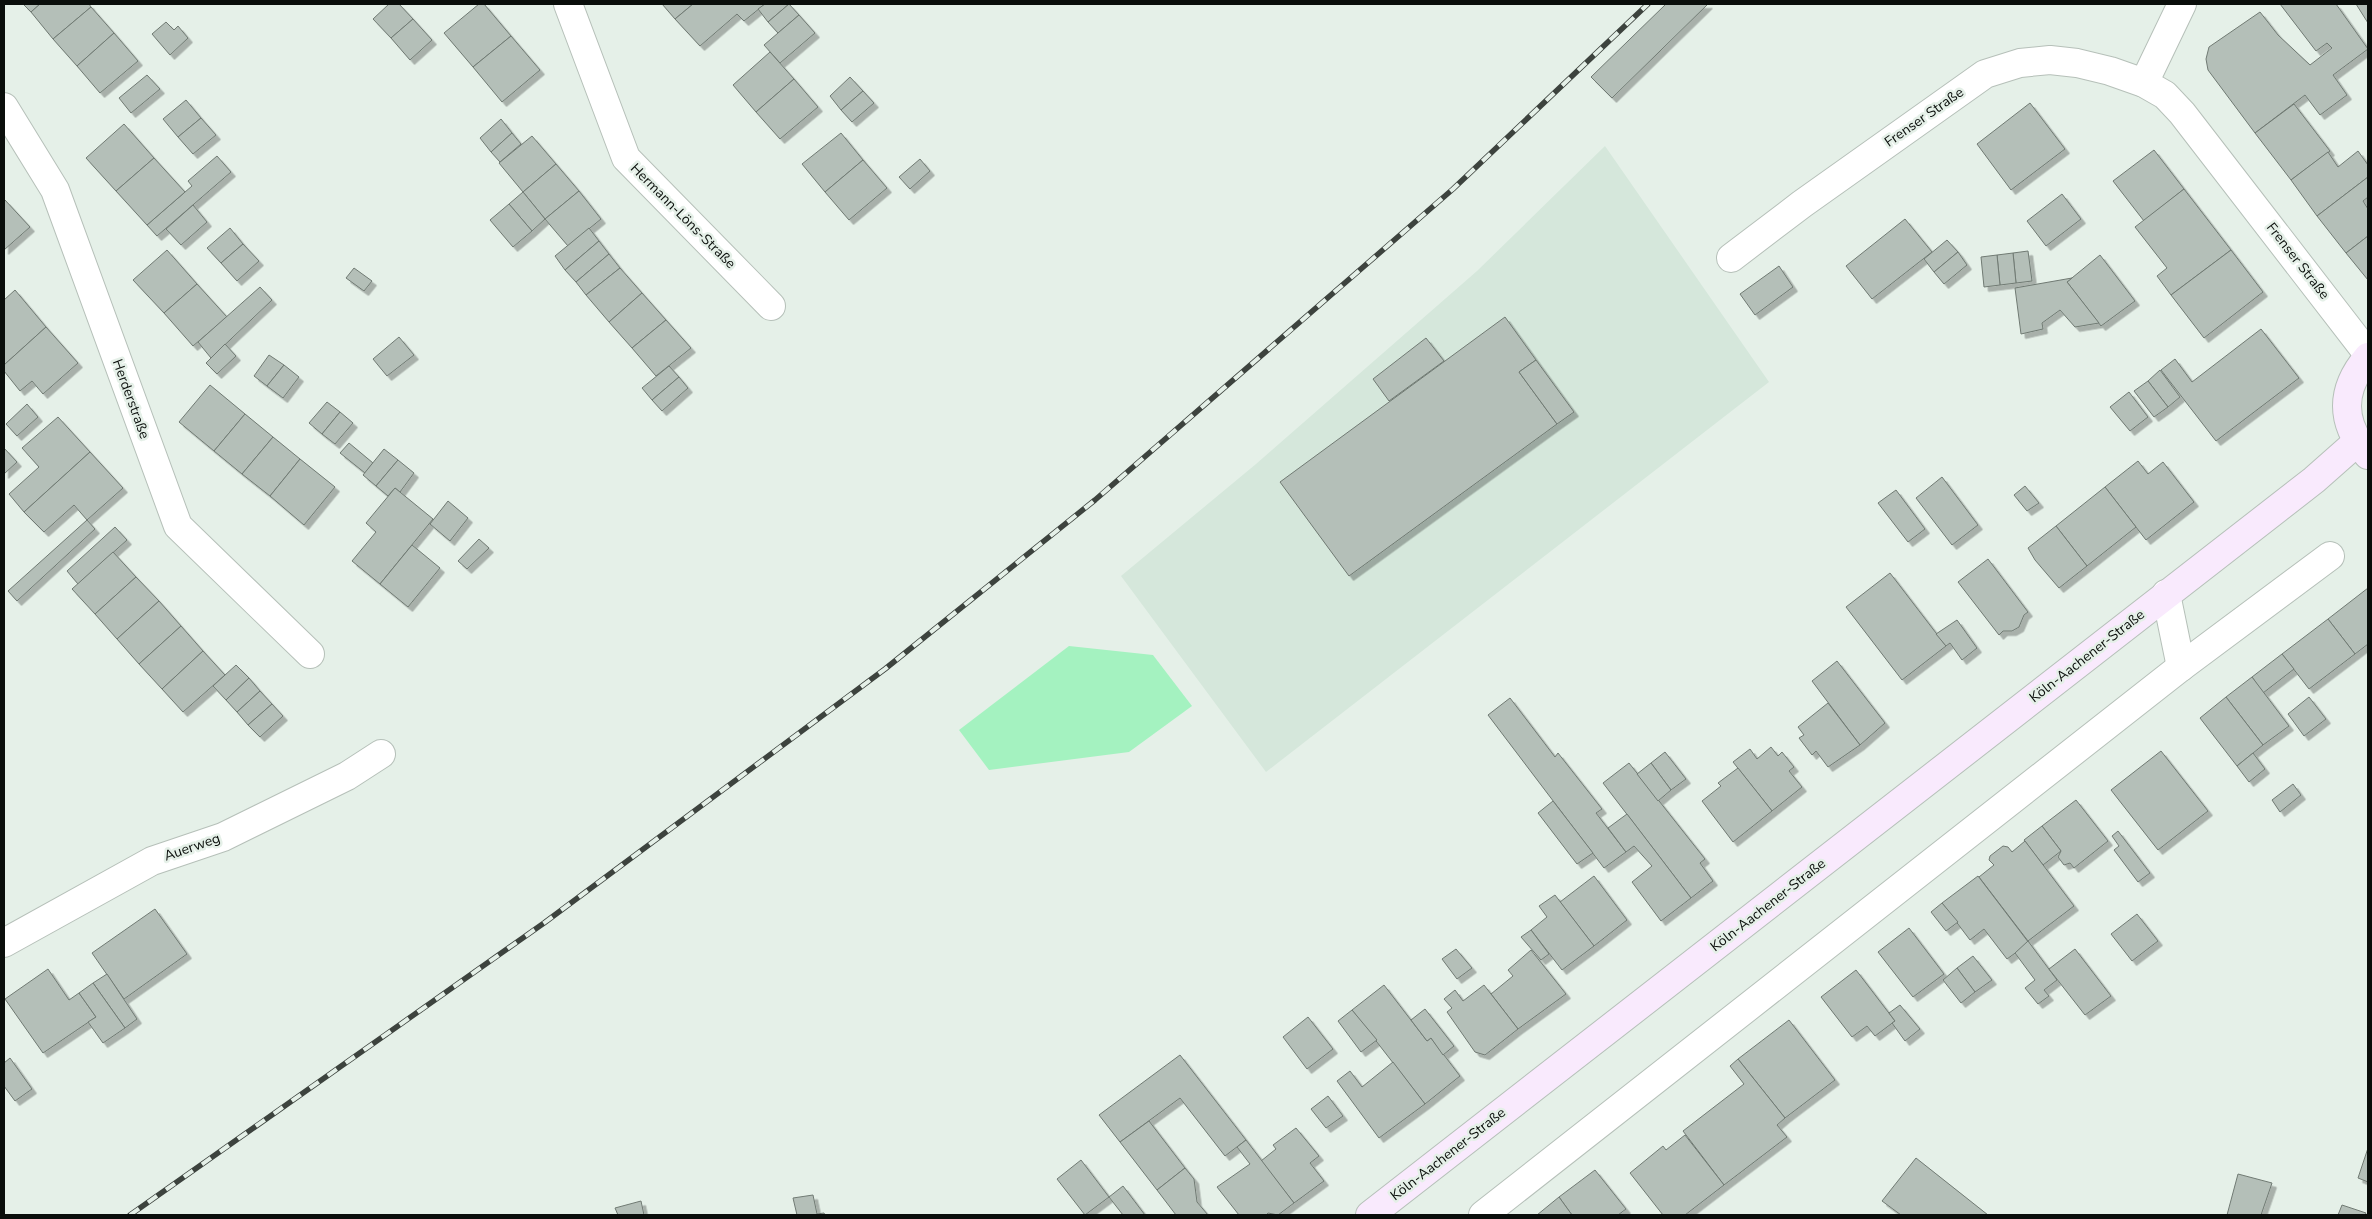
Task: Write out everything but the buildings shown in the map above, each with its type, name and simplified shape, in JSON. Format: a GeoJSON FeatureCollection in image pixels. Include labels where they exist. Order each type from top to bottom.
{"type":"FeatureCollection","features":[{"type":"Feature","properties":{"kind":"main road"},"geometry":{"type":"LineString","coordinates":[[2363,448],[2349,425],[2346,406],[2349,388],[2357,370],[2368,356]]}},
{"type":"Feature","properties":{"kind":"main road","name":"Köln-Aachener-Straße"},"geometry":{"type":"LineString","coordinates":[[1370,1215],[2166,594],[2314,480],[2363,448]]}},
{"type":"Feature","properties":{"kind":"street","name":"Hermann-Löns-Straße"},"geometry":{"type":"LineString","coordinates":[[568,4],[626,158],[771,306]]}},
{"type":"Feature","properties":{"kind":"street"},"geometry":{"type":"LineString","coordinates":[[2144,83],[2182,4]]}},
{"type":"Feature","properties":{"kind":"street","name":"Frenser Straße"},"geometry":{"type":"LineString","coordinates":[[1731,258],[1802,204],[1985,74],[2020,63],[2050,60],[2110,70],[2144,83],[2164,95],[2182,113],[2368,356]]}},
{"type":"Feature","properties":{"kind":"street","name":"Herderstraße"},"geometry":{"type":"LineString","coordinates":[[4,107],[55,190],[178,526],[310,654]]}},
{"type":"Feature","properties":{"kind":"street"},"geometry":{"type":"LineString","coordinates":[[1482,1215],[2181,667],[2330,556]]}},
{"type":"Feature","properties":{"kind":"street"},"geometry":{"type":"LineString","coordinates":[[2166,594],[2181,667]]}},
{"type":"Feature","properties":{"kind":"street","name":"Auerweg"},"geometry":{"type":"LineString","coordinates":[[4,943],[152,861],[223,837],[347,776],[381,754]]}},
{"type":"Feature","properties":{"kind":"shaded area"},"geometry":{"type":"Polygon","coordinates":[[[1605,146],[1769,382],[1266,772],[1121,576],[1256,464],[1477,271],[1605,146]]]}},
{"type":"Feature","properties":{"kind":"green space"},"geometry":{"type":"Polygon","coordinates":[[[1069,646],[1153,655],[1192,706],[1129,752],[989,770],[959,730],[1069,646]]]}},
{"type":"Feature","properties":{"kind":"railway"},"geometry":{"type":"LineString","coordinates":[[130,1215],[544,923],[885,669],[1095,500],[1453,189],[1648,4]]}}]}
